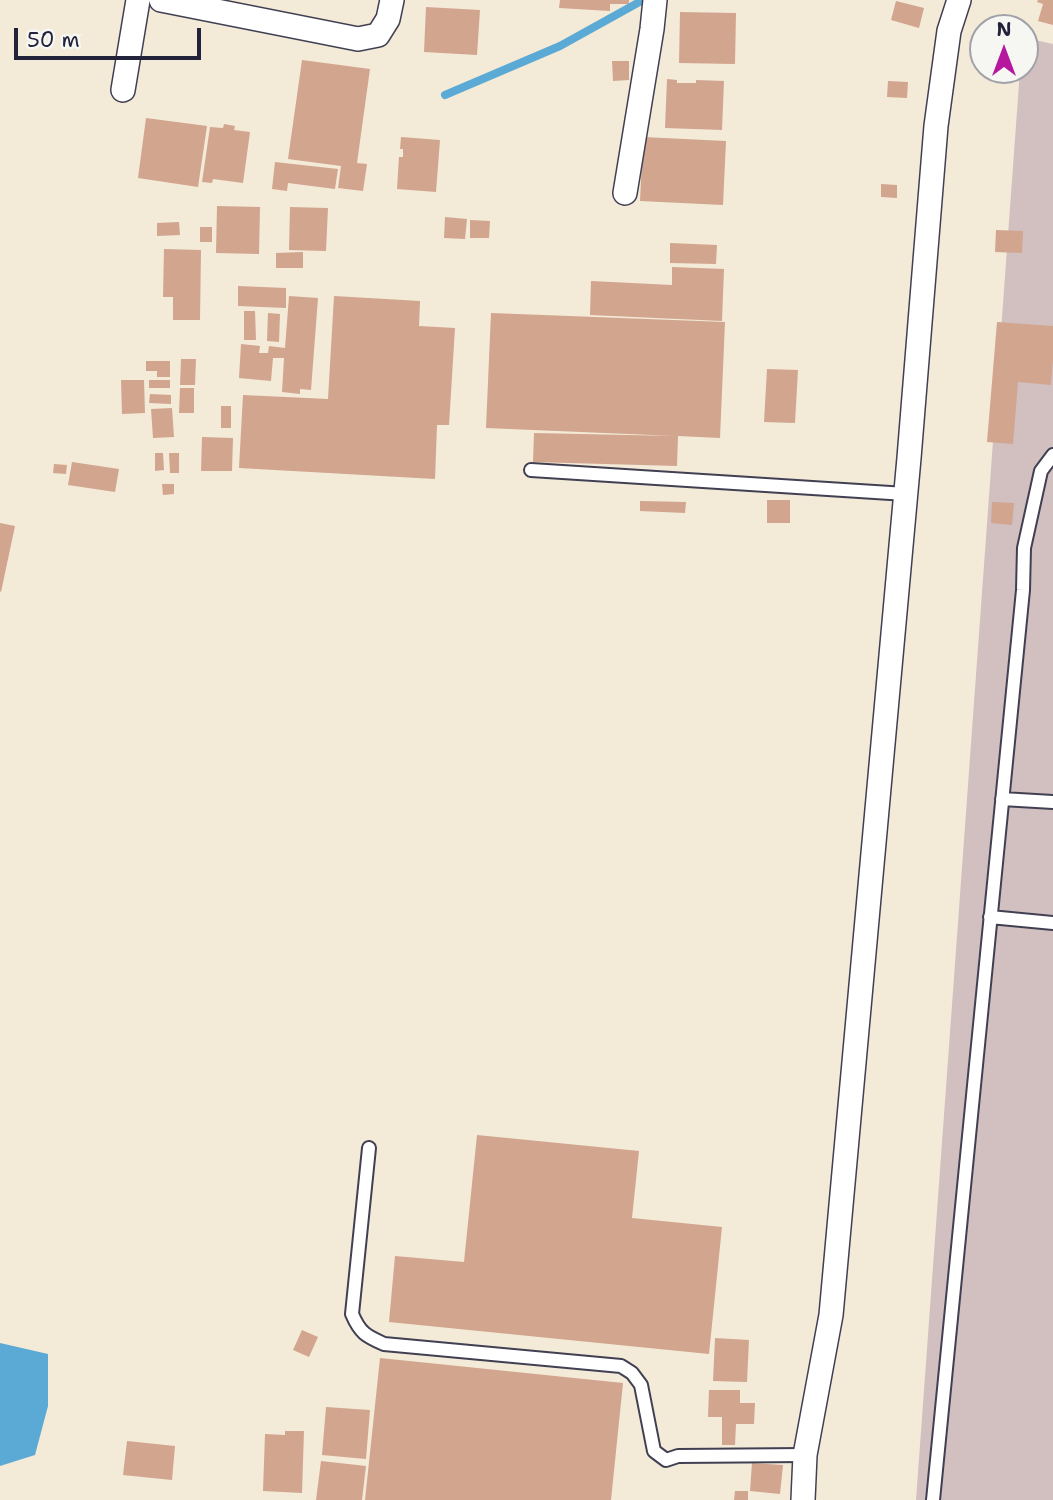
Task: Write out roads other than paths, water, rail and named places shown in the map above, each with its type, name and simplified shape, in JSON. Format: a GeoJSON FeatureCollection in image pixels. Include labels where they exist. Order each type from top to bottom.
{"type":"FeatureCollection","features":[{"type":"Feature","properties":{"kind":"street"},"geometry":{"type":"LineString","coordinates":[[123,90],[138,0]]}},
{"type":"Feature","properties":{"kind":"street"},"geometry":{"type":"LineString","coordinates":[[161,0],[358,39],[378,35],[388,19],[392,0]]}},
{"type":"Feature","properties":{"kind":"street"},"geometry":{"type":"LineString","coordinates":[[625,192],[655,0]]}},
{"type":"Feature","properties":{"kind":"street"},"geometry":{"type":"LineString","coordinates":[[803,1500],[805,1455],[831,1315],[906,495],[936,125],[949,31],[959,0]]}},
{"type":"Feature","properties":{"kind":"lane"},"geometry":{"type":"LineString","coordinates":[[933,1500],[1023,590],[1024,548],[1041,471],[1053,455]]}},
{"type":"Feature","properties":{"kind":"lane"},"geometry":{"type":"LineString","coordinates":[[531,470],[906,495]]}},
{"type":"Feature","properties":{"kind":"lane"},"geometry":{"type":"LineString","coordinates":[[1002,799],[1053,802]]}},
{"type":"Feature","properties":{"kind":"lane"},"geometry":{"type":"LineString","coordinates":[[990,917],[1053,923]]}},
{"type":"Feature","properties":{"kind":"lane"},"geometry":{"type":"LineString","coordinates":[[369,1149],[352,1314],[358,1328],[368,1337],[384,1344],[621,1366],[632,1373],[641,1385],[654,1451],[666,1460],[678,1456],[805,1455]]}},
{"type":"Feature","properties":{"kind":"water"},"geometry":{"type":"Polygon","coordinates":[[[0,1343],[48,1354],[48,1406],[35,1455],[0,1466],[0,1343]]]}},
{"type":"Feature","properties":{"kind":"waterway"},"geometry":{"type":"LineString","coordinates":[[445,95],[560,46],[643,0]]}}]}
